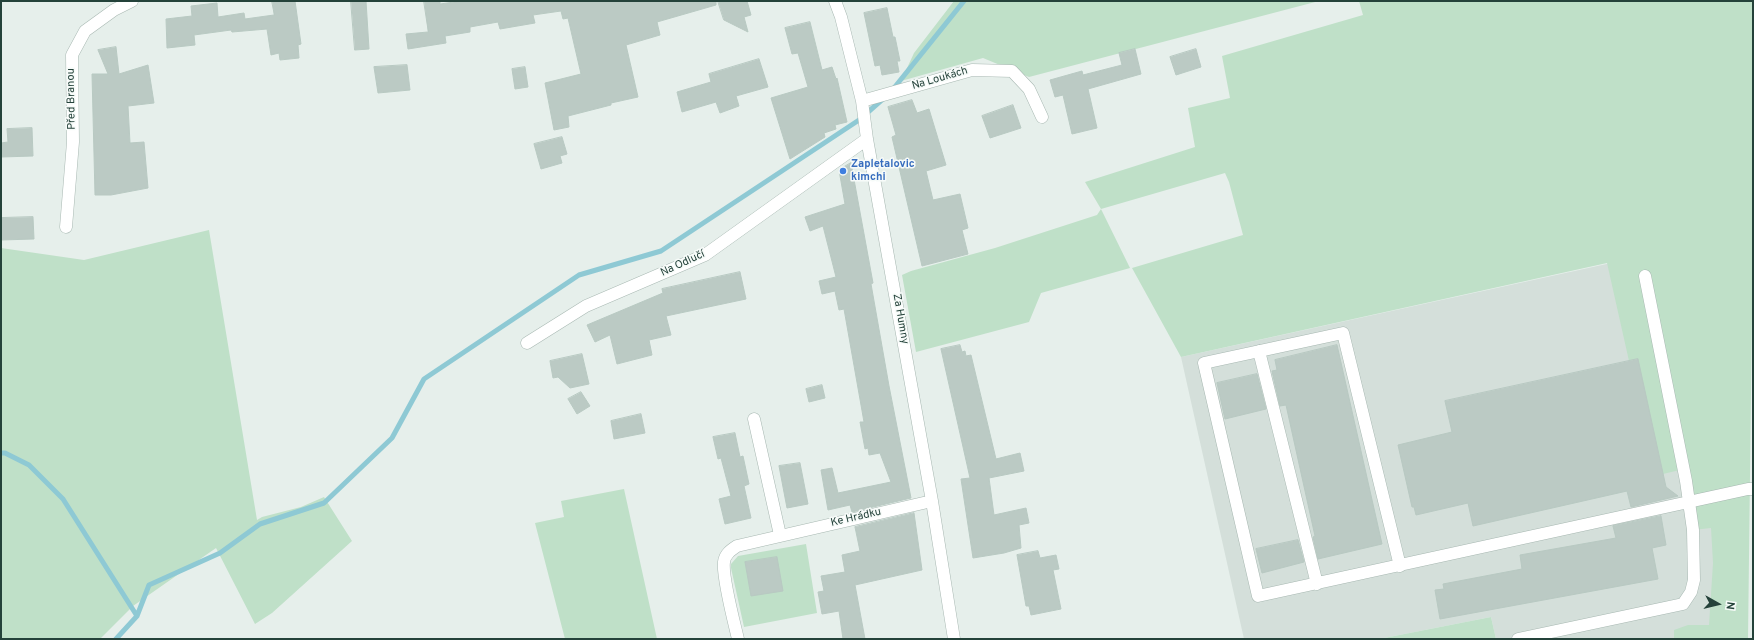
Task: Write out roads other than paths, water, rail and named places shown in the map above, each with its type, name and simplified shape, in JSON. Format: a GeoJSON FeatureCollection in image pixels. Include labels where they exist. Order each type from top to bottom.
{"type":"FeatureCollection","features":[{"type":"Feature","properties":{"kind":"street","name":"Před Branou"},"geometry":{"type":"LineString","coordinates":[[66,227],[73,142],[72,55],[85,31],[114,10],[132,1]]}},
{"type":"Feature","properties":{"kind":"street","name":"Za Humny"},"geometry":{"type":"LineString","coordinates":[[835,1],[841,17],[863,111],[932,501],[954,639]]}},
{"type":"Feature","properties":{"kind":"street","name":"Na Loukách"},"geometry":{"type":"LineString","coordinates":[[863,111],[889,93],[972,70],[1012,71],[1030,89],[1042,118]]}},
{"type":"Feature","properties":{"kind":"street","name":"Na Odlučí"},"geometry":{"type":"LineString","coordinates":[[528,343],[586,306],[705,255],[867,139]]}},
{"type":"Feature","properties":{"kind":"street"},"geometry":{"type":"LineString","coordinates":[[1518,639],[1683,604],[1691,592],[1694,580],[1693,530],[1690,502],[1645,276]]}},
{"type":"Feature","properties":{"kind":"street"},"geometry":{"type":"LineString","coordinates":[[1400,566],[1343,333],[1204,363],[1258,596],[1400,566],[1753,489]]}},
{"type":"Feature","properties":{"kind":"street"},"geometry":{"type":"LineString","coordinates":[[1260,351],[1316,584]]}},
{"type":"Feature","properties":{"kind":"street"},"geometry":{"type":"LineString","coordinates":[[754,419],[780,535]]}},
{"type":"Feature","properties":{"kind":"street","name":"Ke Hrádku"},"geometry":{"type":"LineString","coordinates":[[738,639],[724,568],[727,554],[737,546],[932,501]]}},
{"type":"Feature","properties":{"kind":"waterway"},"geometry":{"type":"LineString","coordinates":[[894,88],[964,1]]}},
{"type":"Feature","properties":{"kind":"waterway"},"geometry":{"type":"LineString","coordinates":[[116,639],[137,616],[149,585],[220,553],[260,524],[324,503],[392,438],[424,379],[579,275],[661,251],[859,120],[884,98]]}},
{"type":"Feature","properties":{"kind":"waterway"},"geometry":{"type":"LineString","coordinates":[[1,453],[5,453],[29,465],[63,499],[137,616]]}},
{"type":"Feature","properties":{"kind":"place","name":"Zapletalovic kimchi"},"geometry":{"type":"Point","coordinates":[843,171]}}]}
